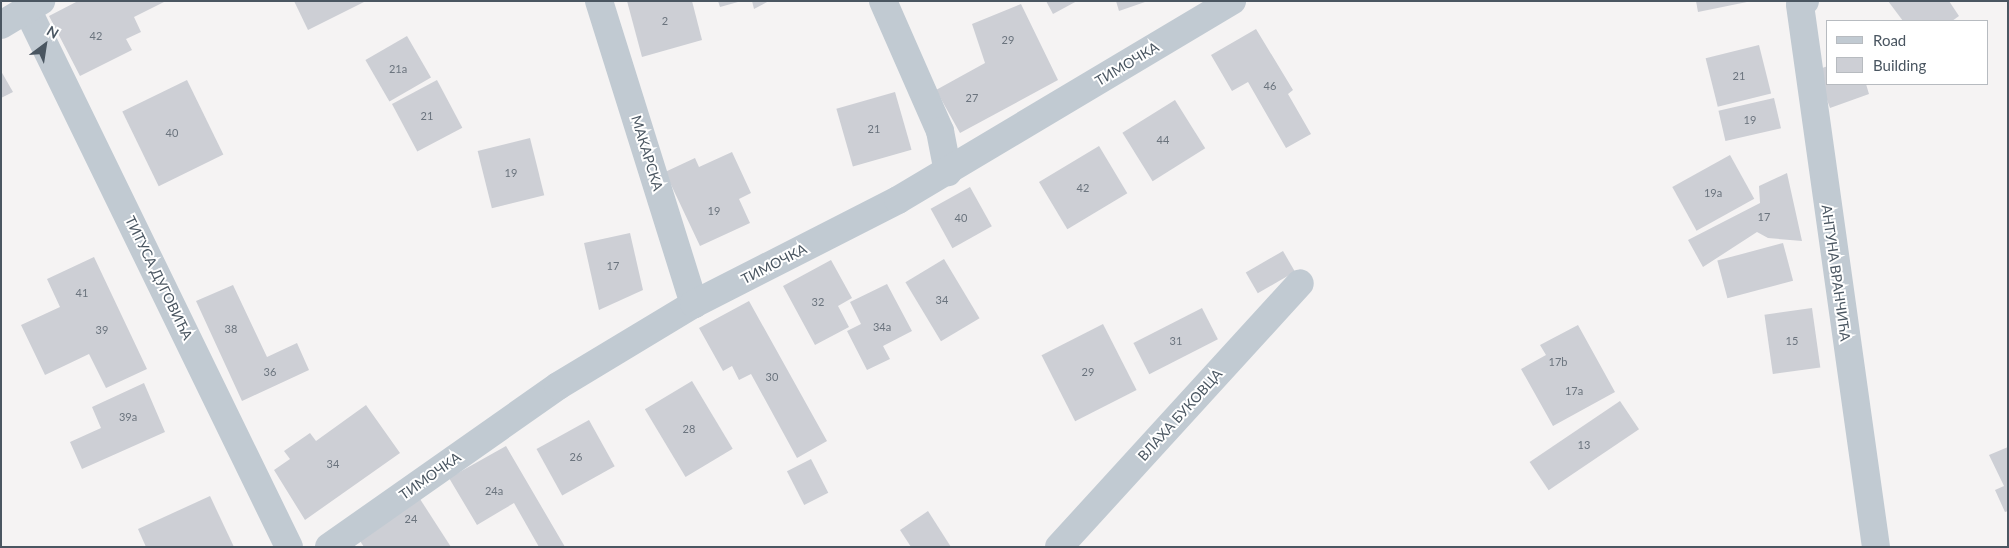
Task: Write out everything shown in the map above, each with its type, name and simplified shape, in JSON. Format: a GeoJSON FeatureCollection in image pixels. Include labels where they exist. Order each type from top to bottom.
{"type":"FeatureCollection","features":[{"type":"Feature","properties":{"kind":"street","name":"МАКАРСКА"},"geometry":{"type":"LineString","coordinates":[[599,1],[694,304]]}},
{"type":"Feature","properties":{"kind":"street"},"geometry":{"type":"LineString","coordinates":[[883,1],[940,131],[948,172]]}},
{"type":"Feature","properties":{"kind":"street","name":"ТИМОЧКА"},"geometry":{"type":"LineString","coordinates":[[329,547],[558,386],[694,304],[948,172],[1232,1]]}},
{"type":"Feature","properties":{"kind":"street","name":"АНТУНА ВРАНЧИЋА"},"geometry":{"type":"LineString","coordinates":[[1805,1],[1800,5],[1801,14],[1876,547]]}},
{"type":"Feature","properties":{"kind":"street"},"geometry":{"type":"LineString","coordinates":[[1,25],[34,5]]}},
{"type":"Feature","properties":{"kind":"street","name":"ТИТУСА ДУГОВИЋА"},"geometry":{"type":"LineString","coordinates":[[34,5],[289,547]]}},
{"type":"Feature","properties":{"kind":"street","name":"ВЛАХА БУКОВЦА"},"geometry":{"type":"LineString","coordinates":[[1060,547],[1300,283]]}},
{"type":"Feature","properties":{"kind":"building"},"geometry":{"type":"Polygon","coordinates":[[[78,1],[166,1],[134,17],[141,32],[126,39],[132,50],[80,76],[49,16],[78,1]]]}},
{"type":"Feature","properties":{"kind":"building"},"geometry":{"type":"Polygon","coordinates":[[[294,1],[366,1],[308,30],[294,1]]]}},
{"type":"Feature","properties":{"kind":"building"},"geometry":{"type":"Polygon","coordinates":[[[627,1],[692,1],[702,40],[642,57],[627,1]]]}},
{"type":"Feature","properties":{"kind":"building"},"geometry":{"type":"Polygon","coordinates":[[[718,1],[738,1],[738,2],[720,7],[718,1]]]}},
{"type":"Feature","properties":{"kind":"building"},"geometry":{"type":"Polygon","coordinates":[[[752,1],[769,1],[754,9],[752,1]]]}},
{"type":"Feature","properties":{"kind":"building"},"geometry":{"type":"Polygon","coordinates":[[[1046,1],[1077,1],[1053,14],[1046,1]]]}},
{"type":"Feature","properties":{"kind":"building"},"geometry":{"type":"Polygon","coordinates":[[[1116,1],[1145,1],[1145,2],[1119,11],[1116,1]]]}},
{"type":"Feature","properties":{"kind":"building"},"geometry":{"type":"Polygon","coordinates":[[[1696,1],[1746,1],[1747,2],[1698,12],[1696,1]]]}},
{"type":"Feature","properties":{"kind":"building"},"geometry":{"type":"Polygon","coordinates":[[[1888,1],[1949,1],[1959,16],[1953,20],[1902,20],[1888,1]]]}},
{"type":"Feature","properties":{"kind":"building"},"geometry":{"type":"Polygon","coordinates":[[[1021,4],[1058,80],[960,133],[936,90],[985,63],[972,24],[1021,4]]]}},
{"type":"Feature","properties":{"kind":"building"},"geometry":{"type":"Polygon","coordinates":[[[1256,29],[1293,90],[1288,94],[1311,134],[1286,148],[1248,82],[1232,91],[1211,55],[1256,29]]]}},
{"type":"Feature","properties":{"kind":"building"},"geometry":{"type":"Polygon","coordinates":[[[407,36],[431,78],[389,102],[365,60],[407,36]]]}},
{"type":"Feature","properties":{"kind":"building"},"geometry":{"type":"Polygon","coordinates":[[[1759,45],[1771,94],[1718,107],[1706,58],[1759,45]]]}},
{"type":"Feature","properties":{"kind":"building"},"geometry":{"type":"Polygon","coordinates":[[[1826,67],[1826,85],[1866,85],[1869,94],[1830,108],[1816,70],[1826,67]]]}},
{"type":"Feature","properties":{"kind":"building"},"geometry":{"type":"Polygon","coordinates":[[[1,71],[13,92],[1,98],[1,71]]]}},
{"type":"Feature","properties":{"kind":"building"},"geometry":{"type":"Polygon","coordinates":[[[187,80],[223,155],[159,186],[122,112],[187,80]]]}},
{"type":"Feature","properties":{"kind":"building"},"geometry":{"type":"Polygon","coordinates":[[[437,80],[462,128],[417,152],[392,104],[437,80]]]}},
{"type":"Feature","properties":{"kind":"building"},"geometry":{"type":"Polygon","coordinates":[[[895,92],[912,150],[853,166],[836,109],[895,92]]]}},
{"type":"Feature","properties":{"kind":"building"},"geometry":{"type":"Polygon","coordinates":[[[1774,98],[1781,128],[1725,141],[1718,111],[1774,98]]]}},
{"type":"Feature","properties":{"kind":"building"},"geometry":{"type":"Polygon","coordinates":[[[1175,100],[1205,148],[1153,181],[1122,133],[1175,100]]]}},
{"type":"Feature","properties":{"kind":"building"},"geometry":{"type":"Polygon","coordinates":[[[530,138],[544,195],[492,208],[478,151],[530,138]]]}},
{"type":"Feature","properties":{"kind":"building"},"geometry":{"type":"Polygon","coordinates":[[[1099,146],[1127,193],[1067,229],[1039,182],[1099,146]]]}},
{"type":"Feature","properties":{"kind":"building"},"geometry":{"type":"Polygon","coordinates":[[[732,152],[751,193],[739,199],[750,223],[700,246],[665,172],[695,158],[699,167],[732,152]]]}},
{"type":"Feature","properties":{"kind":"building"},"geometry":{"type":"Polygon","coordinates":[[[1730,155],[1754,199],[1697,231],[1672,187],[1730,155]]]}},
{"type":"Feature","properties":{"kind":"building"},"geometry":{"type":"Polygon","coordinates":[[[1787,173],[1802,241],[1768,238],[1757,232],[1703,267],[1688,240],[1760,203],[1759,186],[1787,173]]]}},
{"type":"Feature","properties":{"kind":"building"},"geometry":{"type":"Polygon","coordinates":[[[970,187],[992,226],[952,248],[931,209],[970,187]]]}},
{"type":"Feature","properties":{"kind":"building"},"geometry":{"type":"Polygon","coordinates":[[[630,233],[643,290],[599,310],[584,243],[630,233]]]}},
{"type":"Feature","properties":{"kind":"building"},"geometry":{"type":"Polygon","coordinates":[[[1783,243],[1793,281],[1727,298],[1717,261],[1783,243]]]}},
{"type":"Feature","properties":{"kind":"building"},"geometry":{"type":"Polygon","coordinates":[[[1283,251],[1295,272],[1258,293],[1246,272],[1283,251]]]}},
{"type":"Feature","properties":{"kind":"building"},"geometry":{"type":"Polygon","coordinates":[[[94,257],[147,369],[106,388],[89,354],[45,375],[21,325],[60,307],[47,279],[94,257]]]}},
{"type":"Feature","properties":{"kind":"building"},"geometry":{"type":"Polygon","coordinates":[[[944,259],[980,318],[941,341],[905,282],[944,259]]]}},
{"type":"Feature","properties":{"kind":"building"},"geometry":{"type":"Polygon","coordinates":[[[831,260],[852,298],[838,306],[849,327],[815,345],[783,286],[831,260]]]}},
{"type":"Feature","properties":{"kind":"building"},"geometry":{"type":"Polygon","coordinates":[[[887,284],[912,331],[883,346],[890,359],[867,370],[847,331],[861,324],[850,302],[887,284]]]}},
{"type":"Feature","properties":{"kind":"building"},"geometry":{"type":"Polygon","coordinates":[[[233,285],[267,357],[297,343],[309,370],[242,401],[196,301],[233,285]]]}},
{"type":"Feature","properties":{"kind":"building"},"geometry":{"type":"Polygon","coordinates":[[[749,301],[827,441],[797,458],[751,374],[739,380],[732,366],[723,371],[699,328],[749,301]]]}},
{"type":"Feature","properties":{"kind":"building"},"geometry":{"type":"Polygon","coordinates":[[[1202,308],[1218,339],[1149,374],[1133,343],[1202,308]]]}},
{"type":"Feature","properties":{"kind":"building"},"geometry":{"type":"Polygon","coordinates":[[[1812,308],[1820,367],[1773,374],[1764,315],[1812,308]]]}},
{"type":"Feature","properties":{"kind":"building"},"geometry":{"type":"Polygon","coordinates":[[[1103,324],[1137,390],[1075,421],[1042,355],[1103,324]]]}},
{"type":"Feature","properties":{"kind":"building"},"geometry":{"type":"Polygon","coordinates":[[[1578,325],[1615,392],[1553,426],[1521,369],[1546,355],[1540,345],[1578,325]]]}},
{"type":"Feature","properties":{"kind":"building"},"geometry":{"type":"Polygon","coordinates":[[[692,381],[733,449],[686,477],[645,409],[692,381]]]}},
{"type":"Feature","properties":{"kind":"building"},"geometry":{"type":"Polygon","coordinates":[[[144,383],[165,432],[82,469],[70,442],[101,428],[92,407],[144,383]]]}},
{"type":"Feature","properties":{"kind":"building"},"geometry":{"type":"Polygon","coordinates":[[[1620,401],[1639,429],[1549,490],[1530,462],[1620,401]]]}},
{"type":"Feature","properties":{"kind":"building"},"geometry":{"type":"Polygon","coordinates":[[[366,405],[400,453],[305,520],[274,470],[290,459],[284,451],[310,433],[316,441],[366,405]]]}},
{"type":"Feature","properties":{"kind":"building"},"geometry":{"type":"Polygon","coordinates":[[[589,420],[615,466],[562,495],[537,449],[589,420]]]}},
{"type":"Feature","properties":{"kind":"building"},"geometry":{"type":"Polygon","coordinates":[[[506,446],[565,547],[539,547],[514,503],[477,525],[449,478],[506,446]]]}},
{"type":"Feature","properties":{"kind":"building"},"geometry":{"type":"Polygon","coordinates":[[[2008,447],[2008,511],[2005,512],[1995,490],[2004,486],[1989,455],[2008,447]]]}},
{"type":"Feature","properties":{"kind":"building"},"geometry":{"type":"Polygon","coordinates":[[[811,459],[828,493],[804,505],[787,471],[811,459]]]}},
{"type":"Feature","properties":{"kind":"building"},"geometry":{"type":"Polygon","coordinates":[[[210,496],[234,547],[146,547],[138,529],[210,496]]]}},
{"type":"Feature","properties":{"kind":"building"},"geometry":{"type":"Polygon","coordinates":[[[420,499],[451,547],[364,547],[358,538],[420,499]]]}},
{"type":"Feature","properties":{"kind":"building"},"geometry":{"type":"Polygon","coordinates":[[[928,511],[951,547],[911,547],[900,530],[928,511]]]}}]}
